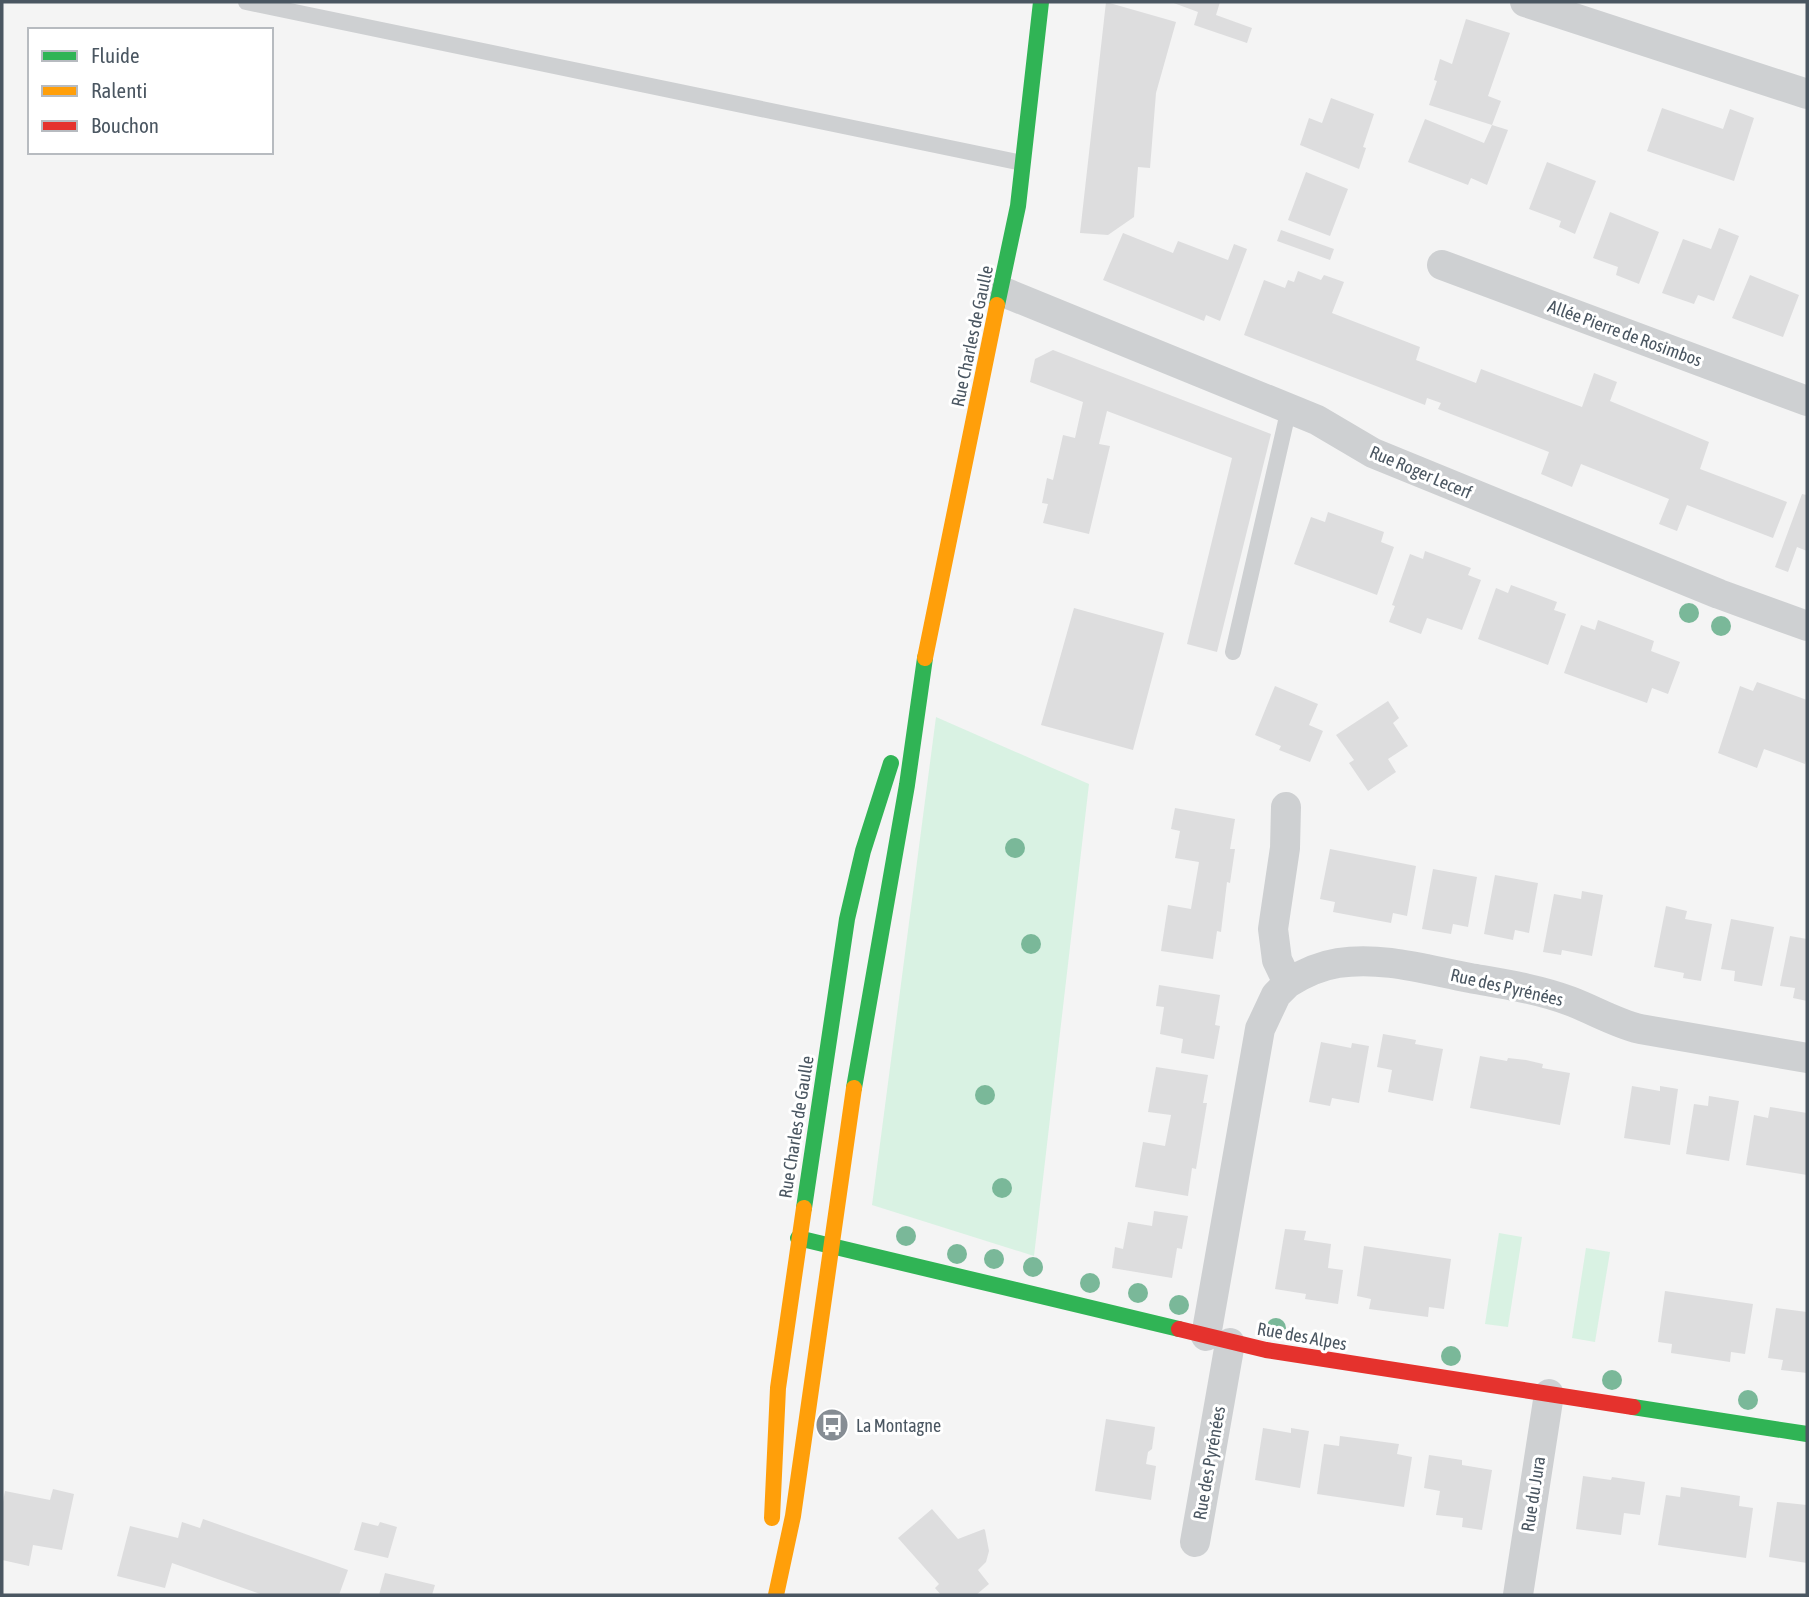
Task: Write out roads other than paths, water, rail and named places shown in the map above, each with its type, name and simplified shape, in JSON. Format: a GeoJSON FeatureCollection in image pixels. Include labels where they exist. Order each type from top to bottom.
{"type":"FeatureCollection","features":[{"type":"Feature","properties":{"kind":"street","name":"Rue Charles de Gaulle"},"geometry":{"type":"LineString","coordinates":[[774,1595],[793,1516],[869,993],[907,785],[922,676],[1025,164],[1041,2]]}},
{"type":"Feature","properties":{"kind":"street"},"geometry":{"type":"LineString","coordinates":[[1525,2],[1807,94]]}},
{"type":"Feature","properties":{"kind":"street","name":"Allée Pierre de Rosimbos"},"geometry":{"type":"LineString","coordinates":[[1442,265],[1807,401]]}},
{"type":"Feature","properties":{"kind":"street","name":"Rue Roger Lecerf"},"geometry":{"type":"LineString","coordinates":[[1001,291],[1317,420],[1373,453],[1719,594],[1807,626]]}},
{"type":"Feature","properties":{"kind":"street","name":"Rue Charles de Gaulle"},"geometry":{"type":"LineString","coordinates":[[774,1595],[771,1539],[778,1388],[848,911],[866,836],[922,676]]}},
{"type":"Feature","properties":{"kind":"street"},"geometry":{"type":"LineString","coordinates":[[1286,807],[1285,848],[1273,929],[1277,960],[1288,983]]}},
{"type":"Feature","properties":{"kind":"street","name":"Rue des Pyrénées"},"geometry":{"type":"LineString","coordinates":[[1195,1542],[1218,1340],[1260,1029],[1276,995],[1288,983],[1309,970],[1336,963],[1392,963],[1545,992],[1572,1001],[1620,1024],[1640,1029],[1807,1058]]}},
{"type":"Feature","properties":{"kind":"street","name":"Rue des Alpes"},"geometry":{"type":"LineString","coordinates":[[798,1238],[1218,1340],[1296,1356],[1807,1434]]}},
{"type":"Feature","properties":{"kind":"street","name":"Rue du Jura"},"geometry":{"type":"LineString","coordinates":[[1518,1595],[1549,1394]]}},
{"type":"Feature","properties":{"kind":"lane"},"geometry":{"type":"LineString","coordinates":[[246,2],[1025,164]]}},
{"type":"Feature","properties":{"kind":"lane"},"geometry":{"type":"LineString","coordinates":[[1233,652],[1289,408]]}},
{"type":"Feature","properties":{"kind":"place","name":"La Montagne"},"geometry":{"type":"Point","coordinates":[832,1425]}}]}
